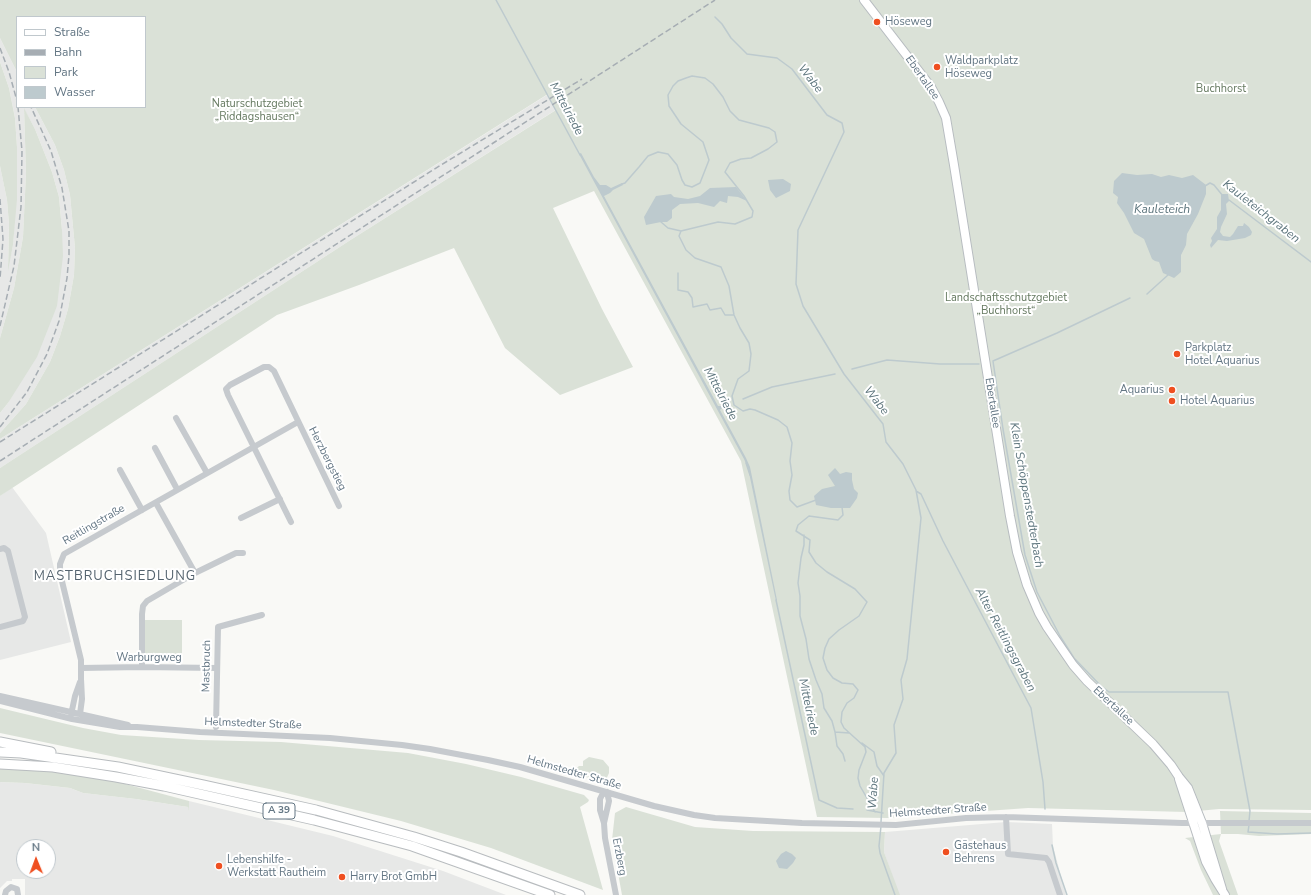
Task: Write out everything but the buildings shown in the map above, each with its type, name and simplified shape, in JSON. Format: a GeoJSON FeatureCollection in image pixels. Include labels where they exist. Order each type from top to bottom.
{"type":"FeatureCollection","features":[{"type":"Feature","properties":{"kind":"highway"},"geometry":{"type":"LineString","coordinates":[[0,742],[54,753],[75,760]]}},
{"type":"Feature","properties":{"kind":"highway","name":"A 39"},"geometry":{"type":"LineString","coordinates":[[0,752],[21,753],[118,767],[210,786],[366,823],[461,852],[580,895]]}},
{"type":"Feature","properties":{"kind":"highway","name":"A 39"},"geometry":{"type":"LineString","coordinates":[[0,764],[53,767],[86,772],[164,786],[264,808],[363,832],[412,846],[458,861],[550,895]]}},
{"type":"Feature","properties":{"kind":"main road","name":"Ebertallee"},"geometry":{"type":"LineString","coordinates":[[864,0],[931,87],[946,118],[1013,535],[1022,569],[1033,600],[1054,640],[1087,682],[1153,744],[1188,788],[1202,823],[1223,892]]}},
{"type":"Feature","properties":{"kind":"main road","name":"Ebertallee"},"geometry":{"type":"LineString","coordinates":[[1179,777],[1192,823],[1206,862],[1223,892]]}},
{"type":"Feature","properties":{"kind":"street","name":"Herzbergstieg"},"geometry":{"type":"LineString","coordinates":[[253,447],[226,389],[230,385],[264,367],[270,367],[274,371],[339,506]]}},
{"type":"Feature","properties":{"kind":"street"},"geometry":{"type":"LineString","coordinates":[[176,418],[206,473]]}},
{"type":"Feature","properties":{"kind":"street","name":"Reitlingstraße"},"geometry":{"type":"LineString","coordinates":[[80,714],[82,699],[80,650],[60,573],[61,561],[64,554],[298,422]]}},
{"type":"Feature","properties":{"kind":"street"},"geometry":{"type":"LineString","coordinates":[[253,447],[291,522]]}},
{"type":"Feature","properties":{"kind":"street"},"geometry":{"type":"LineString","coordinates":[[155,448],[177,489]]}},
{"type":"Feature","properties":{"kind":"street","name":"Reitlingstraße"},"geometry":{"type":"LineString","coordinates":[[120,470],[142,510]]}},
{"type":"Feature","properties":{"kind":"street"},"geometry":{"type":"LineString","coordinates":[[241,518],[280,499]]}},
{"type":"Feature","properties":{"kind":"street"},"geometry":{"type":"LineString","coordinates":[[156,502],[195,573]]}},
{"type":"Feature","properties":{"kind":"street"},"geometry":{"type":"LineString","coordinates":[[0,549],[4,548],[8,551],[25,617],[22,621],[0,627]]}},
{"type":"Feature","properties":{"kind":"street"},"geometry":{"type":"LineString","coordinates":[[142,667],[142,614],[143,606],[147,601],[195,573],[236,553],[243,553]]}},
{"type":"Feature","properties":{"kind":"street","name":"Mastbruch"},"geometry":{"type":"LineString","coordinates":[[216,727],[218,627],[262,615]]}},
{"type":"Feature","properties":{"kind":"street","name":"Warburgweg"},"geometry":{"type":"LineString","coordinates":[[81,668],[216,668]]}},
{"type":"Feature","properties":{"kind":"street","name":"Reitlingstraße"},"geometry":{"type":"LineString","coordinates":[[71,715],[74,696],[81,679]]}},
{"type":"Feature","properties":{"kind":"street","name":"Helmstedter Straße"},"geometry":{"type":"LineString","coordinates":[[0,696],[120,727],[138,727],[192,732],[330,738],[402,745],[488,760],[565,779],[654,806],[701,816],[743,820],[896,825],[966,818],[1006,817],[1192,823],[1311,823]]}},
{"type":"Feature","properties":{"kind":"street","name":"Helmstedter Straße"},"geometry":{"type":"LineString","coordinates":[[0,701],[71,715]]}},
{"type":"Feature","properties":{"kind":"street"},"geometry":{"type":"LineString","coordinates":[[71,715],[80,714]]}},
{"type":"Feature","properties":{"kind":"street","name":"Helmstedter Straße"},"geometry":{"type":"LineString","coordinates":[[80,714],[138,727]]}},
{"type":"Feature","properties":{"kind":"street","name":"Erzberg"},"geometry":{"type":"LineString","coordinates":[[604,823],[609,801],[607,792],[602,795],[599,802],[616,895]]}},
{"type":"Feature","properties":{"kind":"street"},"geometry":{"type":"LineString","coordinates":[[1006,817],[1008,854],[1046,858],[1049,862],[1060,895]]}},
{"type":"Feature","properties":{"kind":"street"},"geometry":{"type":"LineString","coordinates":[[5,895],[7,889],[11,887],[17,889],[18,895]]}},
{"type":"Feature","properties":{"kind":"shaded area"},"geometry":{"type":"Polygon","coordinates":[[[698,0],[663,42],[352,239],[0,468],[0,439],[698,0]]]}},
{"type":"Feature","properties":{"kind":"shaded area"},"geometry":{"type":"Polygon","coordinates":[[[0,38],[16,70],[16,108],[36,108],[55,145],[64,170],[70,195],[75,248],[74,275],[68,309],[50,362],[26,404],[0,433],[0,413],[8,403],[62,230],[59,197],[52,172],[35,129],[24,109],[26,173],[23,237],[14,288],[0,338],[0,166],[7,200],[9,224],[8,266],[13,245],[17,177],[17,147],[15,118],[9,88],[0,62],[0,38]]]}},
{"type":"Feature","properties":{"kind":"shaded area"},"geometry":{"type":"Polygon","coordinates":[[[12,487],[46,533],[71,642],[0,660],[0,496],[12,487]]]}},
{"type":"Feature","properties":{"kind":"shaded area"},"geometry":{"type":"Polygon","coordinates":[[[0,782],[70,788],[83,793],[136,799],[188,807],[189,809],[189,801],[333,836],[443,871],[506,895],[25,895],[25,879],[56,879],[56,839],[16,839],[16,879],[7,881],[0,888],[0,782]]]}},
{"type":"Feature","properties":{"kind":"shaded area"},"geometry":{"type":"Polygon","coordinates":[[[1006,822],[1052,824],[1053,846],[1066,895],[899,895],[884,852],[885,832],[1006,822]]]}},
{"type":"Feature","properties":{"kind":"green space","name":"Landschaftsschutzgebiet „Buchhorst“"},"geometry":{"type":"Polygon","coordinates":[[[0,0],[1311,0],[1311,810],[1219,809],[1187,812],[1028,808],[888,818],[817,817],[741,461],[594,191],[553,208],[602,309],[633,367],[560,395],[505,348],[454,248],[277,315],[0,496],[0,468],[352,239],[556,110],[548,94],[0,439],[0,433],[26,404],[50,362],[68,309],[74,275],[75,248],[70,195],[64,170],[55,145],[36,108],[146,108],[146,16],[16,16],[16,70],[0,38],[0,0]]]}},
{"type":"Feature","properties":{"kind":"green space"},"geometry":{"type":"Polygon","coordinates":[[[0,62],[9,88],[15,118],[17,147],[17,199],[13,245],[8,271],[9,224],[7,200],[0,166],[0,62]]]}},
{"type":"Feature","properties":{"kind":"green space"},"geometry":{"type":"Polygon","coordinates":[[[24,108],[35,129],[52,172],[59,197],[63,256],[57,306],[37,357],[0,413],[0,338],[14,288],[23,237],[26,173],[24,108]]]}},
{"type":"Feature","properties":{"kind":"green space"},"geometry":{"type":"Polygon","coordinates":[[[145,620],[182,620],[182,662],[147,661],[144,657],[145,620]]]}},
{"type":"Feature","properties":{"kind":"green space"},"geometry":{"type":"Polygon","coordinates":[[[0,708],[83,728],[121,735],[199,740],[281,742],[408,753],[466,764],[521,777],[584,795],[589,800],[580,807],[603,890],[491,848],[401,821],[274,790],[0,733],[0,708]]]}},
{"type":"Feature","properties":{"kind":"green space"},"geometry":{"type":"Polygon","coordinates":[[[589,757],[603,760],[609,767],[609,773],[605,782],[571,773],[579,766],[583,766],[583,761],[589,757]]]}},
{"type":"Feature","properties":{"kind":"green space"},"geometry":{"type":"Polygon","coordinates":[[[0,768],[52,771],[99,777],[189,801],[189,811],[188,807],[83,793],[70,788],[0,782],[0,768]]]}},
{"type":"Feature","properties":{"kind":"green space"},"geometry":{"type":"Polygon","coordinates":[[[626,807],[695,827],[753,831],[885,832],[884,852],[900,895],[622,895],[612,840],[615,813],[626,807]]]}},
{"type":"Feature","properties":{"kind":"green space"},"geometry":{"type":"Polygon","coordinates":[[[1220,811],[1311,813],[1311,834],[1259,836],[1221,834],[1220,811]]]}},
{"type":"Feature","properties":{"kind":"green space"},"geometry":{"type":"Polygon","coordinates":[[[1221,834],[1219,841],[1238,895],[1213,895],[1201,870],[1190,841],[1185,838],[1221,834]]]}},
{"type":"Feature","properties":{"kind":"water"},"geometry":{"type":"Polygon","coordinates":[[[581,153],[600,185],[606,185],[611,188],[622,183],[623,185],[604,196],[718,406],[721,406],[722,408],[720,410],[750,467],[776,601],[748,468],[579,154],[581,153]]]}},
{"type":"Feature","properties":{"kind":"water","name":"Kauleteich"},"geometry":{"type":"Polygon","coordinates":[[[1122,173],[1137,175],[1152,174],[1161,177],[1169,175],[1182,178],[1193,175],[1206,185],[1206,194],[1198,214],[1187,234],[1186,245],[1181,255],[1181,272],[1174,278],[1163,273],[1159,262],[1152,259],[1144,239],[1134,233],[1117,203],[1118,197],[1113,193],[1114,181],[1122,173]]]}},
{"type":"Feature","properties":{"kind":"water"},"geometry":{"type":"Polygon","coordinates":[[[783,179],[791,184],[790,191],[776,198],[770,190],[768,180],[783,179]]]}},
{"type":"Feature","properties":{"kind":"water"},"geometry":{"type":"Polygon","coordinates":[[[736,187],[747,201],[738,197],[728,196],[727,203],[720,201],[714,207],[698,203],[680,204],[672,210],[672,218],[667,222],[646,225],[644,217],[656,196],[671,194],[674,197],[688,199],[700,196],[710,188],[736,187]]]}},
{"type":"Feature","properties":{"kind":"water"},"geometry":{"type":"Polygon","coordinates":[[[1221,194],[1228,194],[1229,201],[1226,204],[1227,214],[1220,232],[1223,236],[1230,237],[1238,226],[1243,226],[1244,223],[1252,232],[1251,235],[1245,238],[1227,241],[1218,240],[1211,248],[1211,238],[1217,229],[1217,217],[1221,210],[1221,194]]]}},
{"type":"Feature","properties":{"kind":"water"},"geometry":{"type":"Polygon","coordinates":[[[835,468],[840,474],[846,472],[852,473],[854,489],[858,493],[857,498],[850,508],[831,508],[816,505],[814,496],[822,489],[835,486],[828,475],[835,468]]]}},
{"type":"Feature","properties":{"kind":"water"},"geometry":{"type":"Polygon","coordinates":[[[786,851],[796,858],[787,869],[779,868],[776,861],[781,854],[786,851]]]}},
{"type":"Feature","properties":{"kind":"waterway","name":"Mittelriede"},"geometry":{"type":"LineString","coordinates":[[496,0],[580,155]]}},
{"type":"Feature","properties":{"kind":"waterway","name":"Wabe"},"geometry":{"type":"LineString","coordinates":[[715,17],[722,24],[731,38],[747,54],[777,58],[792,69],[827,115],[842,123],[844,132],[798,230],[796,284],[803,306],[844,374],[883,424],[886,442],[903,464],[916,490],[921,518],[907,659],[901,680],[903,699],[894,725],[896,753],[884,773],[881,822]]}},
{"type":"Feature","properties":{"kind":"waterway"},"geometry":{"type":"LineString","coordinates":[[622,184],[625,183],[648,156],[658,152],[668,154],[677,165],[685,185],[692,187],[700,183],[709,160],[703,142],[681,124],[669,106],[668,95],[673,86],[678,81],[686,78],[692,76],[705,78],[713,84],[723,97],[730,111],[739,120],[769,128],[775,132],[777,142],[768,149],[751,158],[741,159],[730,163],[725,172],[744,196],[753,211],[752,217],[735,224],[718,222],[681,231],[668,228],[661,222]]}},
{"type":"Feature","properties":{"kind":"waterway","name":"Kauleteichgraben"},"geometry":{"type":"LineString","coordinates":[[1205,186],[1210,183],[1214,185],[1223,196]]}},
{"type":"Feature","properties":{"kind":"waterway","name":"Kauleteichgraben"},"geometry":{"type":"LineString","coordinates":[[1229,200],[1311,262]]}},
{"type":"Feature","properties":{"kind":"waterway"},"geometry":{"type":"LineString","coordinates":[[681,231],[679,236],[686,250],[695,258],[721,267],[729,286],[734,315],[749,343],[751,354],[749,371],[738,379],[732,396],[734,405],[743,411],[750,409],[755,410],[778,420],[787,427],[792,443],[790,461],[792,475],[789,491],[790,500],[797,507],[816,500]]}},
{"type":"Feature","properties":{"kind":"waterway"},"geometry":{"type":"LineString","coordinates":[[678,273],[678,290],[688,292],[692,298],[693,307],[707,304],[710,310],[721,308],[725,315],[734,315]]}},
{"type":"Feature","properties":{"kind":"waterway","name":"Kauleteichgraben"},"geometry":{"type":"LineString","coordinates":[[1147,294],[1168,275]]}},
{"type":"Feature","properties":{"kind":"waterway","name":"Klein Schöppenstedterbach"},"geometry":{"type":"LineString","coordinates":[[1130,298],[1057,333],[993,361],[1003,429],[1025,555],[1037,592],[1060,636],[1074,658],[1101,686],[1109,692],[1228,692],[1250,811],[1249,821]]}},
{"type":"Feature","properties":{"kind":"waterway","name":"Kauleteichgraben"},"geometry":{"type":"LineString","coordinates":[[852,369],[887,360],[940,364],[979,364]]}},
{"type":"Feature","properties":{"kind":"waterway","name":"Kauleteichgraben"},"geometry":{"type":"LineString","coordinates":[[743,399],[772,387],[835,374]]}},
{"type":"Feature","properties":{"kind":"waterway","name":"Mittelriede"},"geometry":{"type":"LineString","coordinates":[[746,463],[750,475]]}},
{"type":"Feature","properties":{"kind":"waterway","name":"Alter Reitlingsgraben"},"geometry":{"type":"LineString","coordinates":[[916,491],[921,494],[943,541],[1031,708],[1043,782],[1045,809]]}},
{"type":"Feature","properties":{"kind":"waterway"},"geometry":{"type":"LineString","coordinates":[[842,507],[843,515],[838,520],[809,516],[798,525],[796,531],[810,540],[809,552],[816,563],[827,572],[855,589],[867,602],[859,616],[829,639],[823,658],[827,670],[833,678],[842,683],[853,684],[858,690],[854,698],[847,703],[842,712],[841,722],[844,728],[865,747],[866,752],[859,770],[858,778],[860,786],[875,812]]}},
{"type":"Feature","properties":{"kind":"waterway"},"geometry":{"type":"LineString","coordinates":[[804,535],[804,545],[798,583],[800,596],[800,616],[809,659],[822,694],[824,708],[832,721],[835,732],[849,733]]}},
{"type":"Feature","properties":{"kind":"waterway","name":"Mittelriede"},"geometry":{"type":"LineString","coordinates":[[776,600],[819,800],[837,808],[853,809]]}},
{"type":"Feature","properties":{"kind":"waterway"},"geometry":{"type":"LineString","coordinates":[[835,732],[837,746],[843,754],[845,761]]}},
{"type":"Feature","properties":{"kind":"waterway"},"geometry":{"type":"LineString","coordinates":[[862,743],[874,752],[877,766],[884,776]]}},
{"type":"Feature","properties":{"kind":"waterway","name":"Mittelriede"},"geometry":{"type":"LineString","coordinates":[[867,810],[883,813]]}},
{"type":"Feature","properties":{"kind":"waterway","name":"Klein Schöppenstedterbach"},"geometry":{"type":"LineString","coordinates":[[1249,825],[1248,832],[1277,834],[1311,833]]}},
{"type":"Feature","properties":{"kind":"waterway","name":"Wabe"},"geometry":{"type":"LineString","coordinates":[[881,826],[879,846],[880,853],[895,895]]}},
{"type":"Feature","properties":{"kind":"waterway","name":"Alter Reitlingsgraben"},"geometry":{"type":"LineString","coordinates":[[1052,845],[1056,863],[1067,895]]}},
{"type":"Feature","properties":{"kind":"railway"},"geometry":{"type":"LineString","coordinates":[[0,461],[715,0]]}},
{"type":"Feature","properties":{"kind":"railway"},"geometry":{"type":"LineString","coordinates":[[0,48],[16,97]]}},
{"type":"Feature","properties":{"kind":"railway"},"geometry":{"type":"LineString","coordinates":[[0,442],[441,165],[582,79]]}},
{"type":"Feature","properties":{"kind":"railway"},"geometry":{"type":"LineString","coordinates":[[0,326],[14,266],[21,207],[22,151],[18,108]]}},
{"type":"Feature","properties":{"kind":"railway"},"geometry":{"type":"LineString","coordinates":[[0,427],[27,392],[47,354],[59,321],[67,278],[69,231],[62,188],[51,151],[31,108]]}},
{"type":"Feature","properties":{"kind":"railway"},"geometry":{"type":"LineString","coordinates":[[0,199],[3,239],[0,279]]}},
{"type":"Feature","properties":{"kind":"place","name":"Höseweg"},"geometry":{"type":"Point","coordinates":[877,22]}},
{"type":"Feature","properties":{"kind":"place","name":"Waldparkplatz Höseweg"},"geometry":{"type":"Point","coordinates":[937,67]}},
{"type":"Feature","properties":{"kind":"place","name":"Parkplatz Hotel Aquarius"},"geometry":{"type":"Point","coordinates":[1177,354]}},
{"type":"Feature","properties":{"kind":"place","name":"Aquarius"},"geometry":{"type":"Point","coordinates":[1172,390]}},
{"type":"Feature","properties":{"kind":"place","name":"Hotel Aquarius"},"geometry":{"type":"Point","coordinates":[1172,401]}},
{"type":"Feature","properties":{"kind":"place","name":"Gästehaus Behrens"},"geometry":{"type":"Point","coordinates":[946,852]}},
{"type":"Feature","properties":{"kind":"place","name":"Lebenshilfe - Werkstatt Rautheim"},"geometry":{"type":"Point","coordinates":[219,866]}},
{"type":"Feature","properties":{"kind":"place","name":"Harry Brot GmbH"},"geometry":{"type":"Point","coordinates":[342,877]}},
{"type":"Feature","properties":{"kind":"district","name":"MASTBRUCHSIEDLUNG"},"geometry":{"type":"Point","coordinates":[115,577]}},
{"type":"Feature","properties":{"kind":"park label","name":"Buchhorst"},"geometry":{"type":"Point","coordinates":[1221,89]}},
{"type":"Feature","properties":{"kind":"park label","name":"Naturschutzgebiet „Riddagshausen“"},"geometry":{"type":"Point","coordinates":[257,110]}}]}
